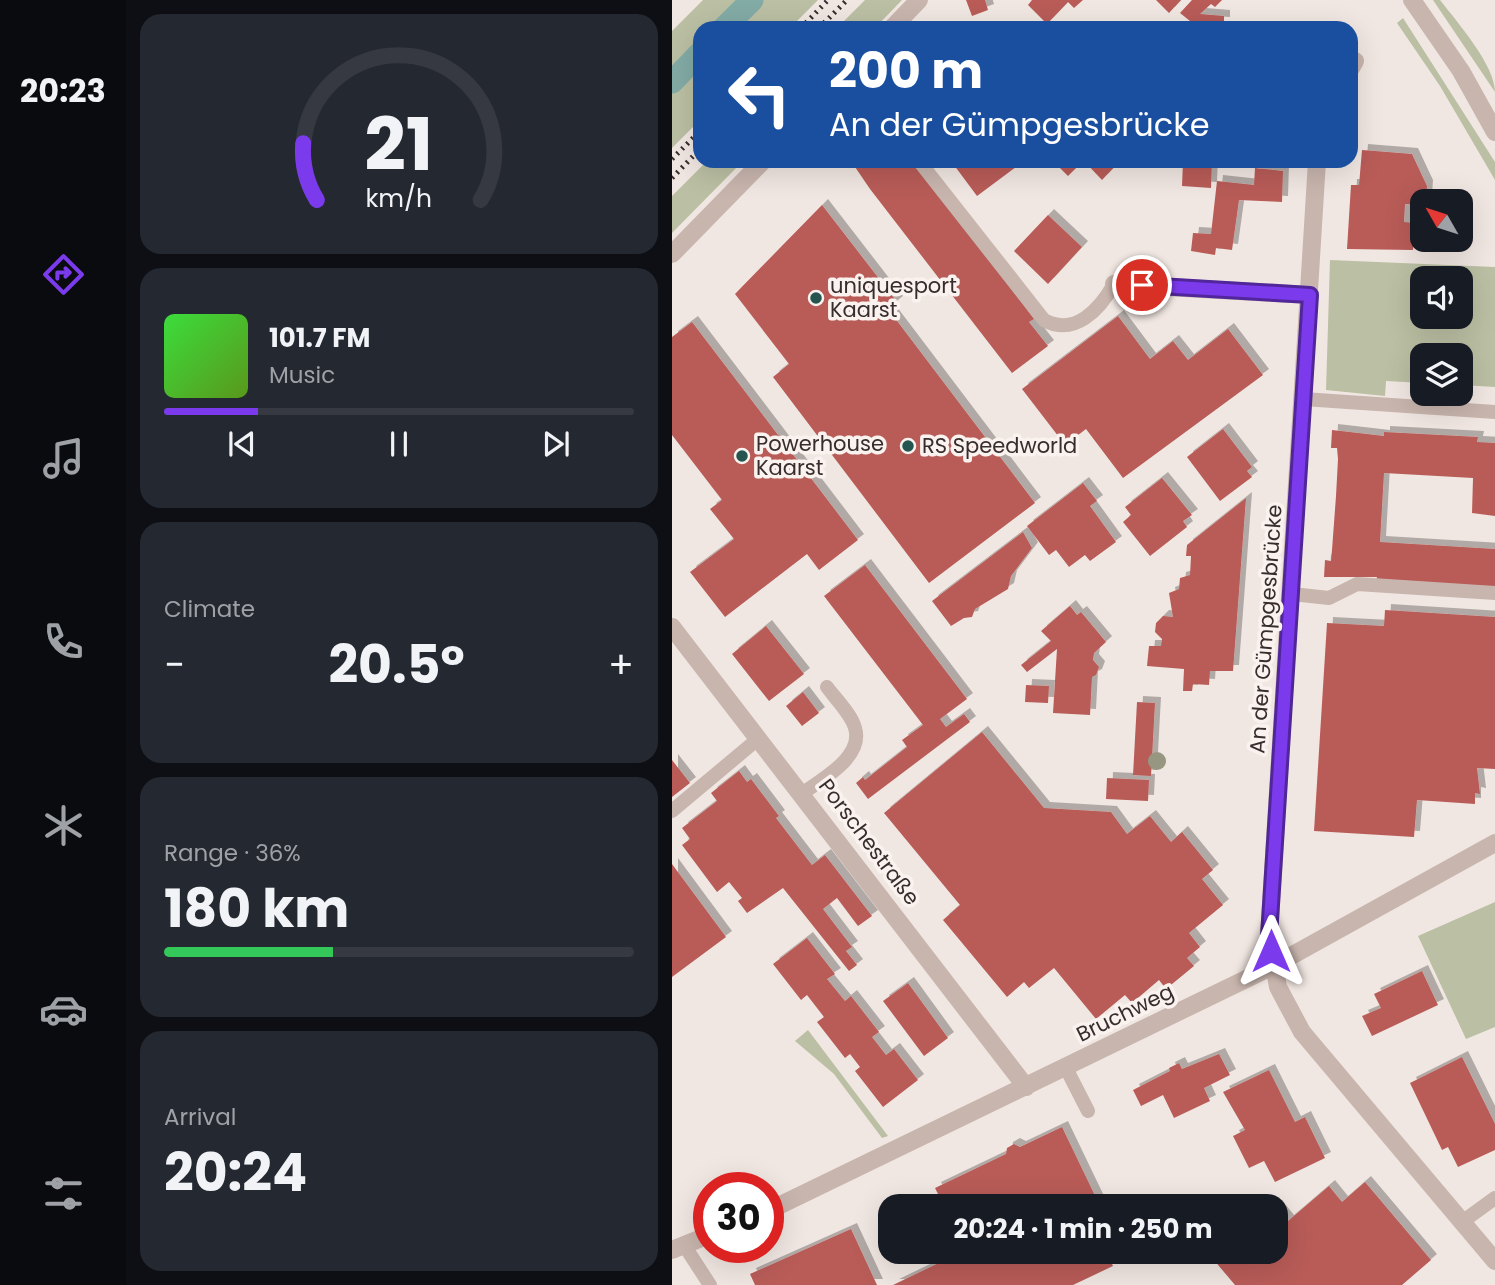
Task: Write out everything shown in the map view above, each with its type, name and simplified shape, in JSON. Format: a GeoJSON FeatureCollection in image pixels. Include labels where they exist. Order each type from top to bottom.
{"type":"FeatureCollection","features":[{"type":"Feature","properties":{"kind":"street"},"geometry":{"type":"LineString","coordinates":[[899,21],[919,0]]}},
{"type":"Feature","properties":{"kind":"street"},"geometry":{"type":"LineString","coordinates":[[1412,0],[1461,71],[1495,132]]}},
{"type":"Feature","properties":{"kind":"street"},"geometry":{"type":"LineString","coordinates":[[672,254],[756,168]]}},
{"type":"Feature","properties":{"kind":"street","name":"An der Gümpgesbrücke"},"geometry":{"type":"LineString","coordinates":[[1317,168],[1269,936],[1273,966],[1278,987],[1302,1032],[1495,1261]]}},
{"type":"Feature","properties":{"kind":"street"},"geometry":{"type":"LineString","coordinates":[[1115,284],[1310,295]]}},
{"type":"Feature","properties":{"kind":"street","name":"Porschestraße"},"geometry":{"type":"LineString","coordinates":[[672,627],[803,793],[1026,1087]]}},
{"type":"Feature","properties":{"kind":"street","name":"Bruchweg"},"geometry":{"type":"LineString","coordinates":[[784,1203],[1273,966],[1495,843]]}},
{"type":"Feature","properties":{"kind":"lane"},"geometry":{"type":"LineString","coordinates":[[925,168],[1044,320],[1054,326],[1079,323],[1103,305],[1115,284]]}},
{"type":"Feature","properties":{"kind":"lane"},"geometry":{"type":"LineString","coordinates":[[1303,399],[1495,412]]}},
{"type":"Feature","properties":{"kind":"lane"},"geometry":{"type":"LineString","coordinates":[[1292,594],[1329,597],[1357,584],[1495,593]]}},
{"type":"Feature","properties":{"kind":"lane"},"geometry":{"type":"LineString","coordinates":[[803,793],[836,769],[854,746],[855,728],[827,687]]}},
{"type":"Feature","properties":{"kind":"lane"},"geometry":{"type":"LineString","coordinates":[[672,811],[759,738]]}},
{"type":"Feature","properties":{"kind":"lane"},"geometry":{"type":"LineString","coordinates":[[1066,1068],[1088,1111]]}},
{"type":"Feature","properties":{"kind":"lane"},"geometry":{"type":"LineString","coordinates":[[1462,1222],[1495,1198]]}},
{"type":"Feature","properties":{"kind":"lane"},"geometry":{"type":"LineString","coordinates":[[678,1248],[710,1285]]}},
{"type":"Feature","properties":{"kind":"green space"},"geometry":{"type":"Polygon","coordinates":[[[703,0],[818,0],[797,21],[693,21],[693,127],[672,148],[672,31],[703,0]]]}},
{"type":"Feature","properties":{"kind":"green space"},"geometry":{"type":"Polygon","coordinates":[[[865,0],[902,0],[882,21],[844,21],[865,0]]]}},
{"type":"Feature","properties":{"kind":"green space"},"geometry":{"type":"Polygon","coordinates":[[[1433,0],[1440,0],[1474,44],[1489,69],[1495,92],[1433,0]]]}},
{"type":"Feature","properties":{"kind":"green space"},"geometry":{"type":"Polygon","coordinates":[[[1403,18],[1495,162],[1495,180],[1440,86],[1397,23],[1403,18]]]}},
{"type":"Feature","properties":{"kind":"green space"},"geometry":{"type":"Polygon","coordinates":[[[700,168],[736,168],[672,233],[672,196],[700,168]]]}},
{"type":"Feature","properties":{"kind":"green space"},"geometry":{"type":"Polygon","coordinates":[[[1330,260],[1471,266],[1410,266],[1410,329],[1473,329],[1473,266],[1495,267],[1495,387],[1473,386],[1473,343],[1410,343],[1410,382],[1386,381],[1385,396],[1326,390],[1330,260]]]}},
{"type":"Feature","properties":{"kind":"green space"},"geometry":{"type":"Polygon","coordinates":[[[1495,902],[1495,1027],[1466,1039],[1418,936],[1495,902]]]}},
{"type":"Feature","properties":{"kind":"green space"},"geometry":{"type":"Polygon","coordinates":[[[808,1030],[888,1136],[882,1138],[834,1074],[795,1041],[808,1030]]]}},
{"type":"Feature","properties":{"kind":"building"},"geometry":{"type":"Polygon","coordinates":[[[966,0],[985,0],[988,10],[972,16],[966,0]]]}},
{"type":"Feature","properties":{"kind":"building"},"geometry":{"type":"Polygon","coordinates":[[[1032,0],[1083,0],[1074,8],[1068,2],[1050,21],[1044,21],[1028,5],[1032,0]]]}},
{"type":"Feature","properties":{"kind":"building"},"geometry":{"type":"Polygon","coordinates":[[[1156,0],[1181,0],[1169,13],[1156,0]]]}},
{"type":"Feature","properties":{"kind":"building"},"geometry":{"type":"Polygon","coordinates":[[[1192,0],[1222,0],[1215,7],[1211,4],[1200,14],[1224,16],[1224,21],[1190,21],[1180,13],[1192,0]]]}},
{"type":"Feature","properties":{"kind":"building"},"geometry":{"type":"Polygon","coordinates":[[[1362,150],[1412,154],[1427,186],[1427,189],[1410,189],[1410,204],[1405,204],[1404,222],[1410,223],[1410,250],[1347,249],[1351,185],[1359,185],[1362,150]]]}},
{"type":"Feature","properties":{"kind":"building"},"geometry":{"type":"Polygon","coordinates":[[[856,168],[920,168],[1034,319],[1029,322],[1048,346],[1012,373],[856,168]]]}},
{"type":"Feature","properties":{"kind":"building"},"geometry":{"type":"Polygon","coordinates":[[[956,168],[1015,168],[977,196],[956,168]]]}},
{"type":"Feature","properties":{"kind":"building"},"geometry":{"type":"Polygon","coordinates":[[[1060,168],[1076,168],[1068,176],[1060,168]]]}},
{"type":"Feature","properties":{"kind":"building"},"geometry":{"type":"Polygon","coordinates":[[[1091,168],[1113,168],[1102,180],[1091,168]]]}},
{"type":"Feature","properties":{"kind":"building"},"geometry":{"type":"Polygon","coordinates":[[[1183,168],[1212,168],[1211,188],[1182,186],[1183,168]]]}},
{"type":"Feature","properties":{"kind":"building"},"geometry":{"type":"Polygon","coordinates":[[[1255,168],[1283,171],[1282,202],[1239,200],[1232,250],[1216,248],[1215,255],[1191,251],[1193,233],[1211,234],[1217,181],[1254,185],[1255,168]]]}},
{"type":"Feature","properties":{"kind":"building","name":"RS Speedworld"},"geometry":{"type":"Polygon","coordinates":[[[822,205],[897,302],[888,309],[1035,503],[929,583],[773,377],[789,364],[735,294],[822,205]]]}},
{"type":"Feature","properties":{"kind":"building"},"geometry":{"type":"Polygon","coordinates":[[[1048,215],[1082,247],[1048,284],[1014,251],[1048,215]]]}},
{"type":"Feature","properties":{"kind":"building"},"geometry":{"type":"Polygon","coordinates":[[[1118,316],[1150,359],[1173,341],[1188,360],[1228,329],[1263,375],[1123,478],[1086,429],[1065,445],[1022,389],[1118,316]]]}},
{"type":"Feature","properties":{"kind":"building"},"geometry":{"type":"Polygon","coordinates":[[[692,322],[858,540],[819,570],[807,554],[725,617],[690,572],[734,539],[710,509],[722,500],[672,435],[672,337],[692,322]]]}},
{"type":"Feature","properties":{"kind":"building"},"geometry":{"type":"Polygon","coordinates":[[[1223,429],[1252,467],[1247,471],[1252,477],[1220,501],[1187,457],[1223,429]]]}},
{"type":"Feature","properties":{"kind":"building"},"geometry":{"type":"Polygon","coordinates":[[[1332,430],[1384,436],[1384,432],[1478,437],[1477,442],[1495,443],[1495,516],[1472,513],[1473,478],[1384,473],[1380,542],[1495,549],[1495,588],[1376,581],[1377,577],[1324,577],[1325,560],[1331,561],[1336,496],[1338,459],[1337,448],[1331,448],[1332,430]]]}},
{"type":"Feature","properties":{"kind":"building"},"geometry":{"type":"Polygon","coordinates":[[[1162,478],[1192,515],[1183,521],[1187,527],[1150,556],[1123,522],[1131,515],[1125,507],[1162,478]]]}},
{"type":"Feature","properties":{"kind":"building"},"geometry":{"type":"Polygon","coordinates":[[[1083,483],[1097,501],[1090,506],[1116,542],[1090,561],[1085,555],[1069,567],[1056,550],[1049,555],[1027,526],[1083,483]]]}},
{"type":"Feature","properties":{"kind":"building"},"geometry":{"type":"Polygon","coordinates":[[[1246,498],[1233,671],[1210,671],[1209,685],[1193,684],[1192,691],[1183,691],[1184,669],[1147,666],[1149,646],[1161,646],[1162,639],[1155,632],[1156,623],[1163,616],[1173,617],[1169,593],[1179,589],[1180,578],[1190,575],[1191,556],[1186,556],[1187,545],[1246,498]]]}},
{"type":"Feature","properties":{"kind":"building"},"geometry":{"type":"Polygon","coordinates":[[[1023,532],[1032,548],[1011,576],[1008,589],[975,609],[972,617],[964,618],[951,626],[932,601],[1023,532]]]}},
{"type":"Feature","properties":{"kind":"building"},"geometry":{"type":"Polygon","coordinates":[[[865,565],[967,699],[940,719],[946,727],[964,714],[970,722],[868,799],[856,783],[863,777],[865,780],[907,747],[902,740],[923,725],[824,596],[865,565]]]}},
{"type":"Feature","properties":{"kind":"building"},"geometry":{"type":"Polygon","coordinates":[[[1070,606],[1077,615],[1081,612],[1106,642],[1094,653],[1093,660],[1099,667],[1096,675],[1092,677],[1090,715],[1053,713],[1057,649],[1027,672],[1021,665],[1051,641],[1041,631],[1070,606]]]}},
{"type":"Feature","properties":{"kind":"building"},"geometry":{"type":"Polygon","coordinates":[[[1385,610],[1495,617],[1495,769],[1477,768],[1480,794],[1475,793],[1475,804],[1417,800],[1414,837],[1314,831],[1327,623],[1384,626],[1385,610]]]}},
{"type":"Feature","properties":{"kind":"building"},"geometry":{"type":"Polygon","coordinates":[[[766,626],[804,674],[769,701],[732,654],[766,626]]]}},
{"type":"Feature","properties":{"kind":"building"},"geometry":{"type":"Polygon","coordinates":[[[1026,685],[1049,686],[1048,703],[1025,702],[1026,685]]]}},
{"type":"Feature","properties":{"kind":"building"},"geometry":{"type":"Polygon","coordinates":[[[803,692],[819,713],[802,726],[786,706],[803,692]]]}},
{"type":"Feature","properties":{"kind":"building"},"geometry":{"type":"Polygon","coordinates":[[[1137,702],[1155,703],[1151,776],[1133,775],[1137,702]]]}},
{"type":"Feature","properties":{"kind":"building"},"geometry":{"type":"Polygon","coordinates":[[[982,732],[1044,808],[1111,812],[1127,834],[1150,816],[1171,842],[1182,832],[1213,870],[1202,879],[1223,905],[1189,933],[1200,947],[1187,958],[1194,966],[1166,989],[1159,980],[1132,1003],[1125,995],[1096,1019],[1054,968],[1029,988],[1024,982],[1007,997],[943,920],[960,905],[884,813],[982,732]]]}},
{"type":"Feature","properties":{"kind":"building"},"geometry":{"type":"Polygon","coordinates":[[[672,760],[690,783],[672,797],[672,760]]]}},
{"type":"Feature","properties":{"kind":"building"},"geometry":{"type":"Polygon","coordinates":[[[739,771],[747,782],[751,779],[779,816],[776,818],[812,865],[825,855],[872,916],[858,926],[837,898],[823,909],[852,947],[846,951],[857,965],[849,971],[783,888],[747,913],[738,901],[742,898],[729,882],[717,892],[682,845],[690,839],[682,828],[717,801],[711,793],[739,771]]]}},
{"type":"Feature","properties":{"kind":"building"},"geometry":{"type":"Polygon","coordinates":[[[1107,778],[1149,780],[1148,801],[1106,799],[1107,778]]]}},
{"type":"Feature","properties":{"kind":"building"},"geometry":{"type":"Polygon","coordinates":[[[672,864],[726,937],[672,977],[672,864]]]}},
{"type":"Feature","properties":{"kind":"building"},"geometry":{"type":"Polygon","coordinates":[[[807,938],[835,974],[827,979],[845,1001],[851,996],[879,1032],[872,1037],[886,1055],[894,1049],[918,1080],[883,1107],[855,1071],[860,1067],[850,1054],[845,1058],[817,1022],[824,1017],[807,995],[801,1000],[773,964],[807,938]]]}},
{"type":"Feature","properties":{"kind":"building"},"geometry":{"type":"Polygon","coordinates":[[[1422,971],[1438,1005],[1372,1036],[1362,1016],[1381,1008],[1374,994],[1422,971]]]}},
{"type":"Feature","properties":{"kind":"building"},"geometry":{"type":"Polygon","coordinates":[[[908,983],[948,1038],[924,1056],[883,1001],[908,983]]]}},
{"type":"Feature","properties":{"kind":"building"},"geometry":{"type":"Polygon","coordinates":[[[1219,1054],[1230,1075],[1204,1088],[1210,1101],[1174,1118],[1163,1095],[1141,1106],[1133,1090],[1170,1071],[1169,1068],[1179,1063],[1182,1069],[1219,1054]]]}},
{"type":"Feature","properties":{"kind":"building"},"geometry":{"type":"Polygon","coordinates":[[[1462,1057],[1495,1124],[1495,1150],[1458,1167],[1448,1147],[1442,1150],[1410,1083],[1462,1057]]]}},
{"type":"Feature","properties":{"kind":"building"},"geometry":{"type":"Polygon","coordinates":[[[1269,1070],[1295,1122],[1305,1117],[1325,1158],[1275,1182],[1264,1161],[1249,1168],[1233,1136],[1245,1130],[1223,1092],[1269,1070]]]}},
{"type":"Feature","properties":{"kind":"building"},"geometry":{"type":"Polygon","coordinates":[[[1062,1127],[1094,1194],[938,1194],[935,1188],[1006,1154],[1007,1148],[1014,1144],[1020,1147],[1062,1127]]]}},
{"type":"Feature","properties":{"kind":"building"},"geometry":{"type":"Polygon","coordinates":[[[1365,1182],[1431,1260],[1402,1285],[1235,1285],[1217,1264],[1288,1264],[1288,1221],[1329,1186],[1342,1202],[1365,1182]]]}},
{"type":"Feature","properties":{"kind":"building"},"geometry":{"type":"Polygon","coordinates":[[[851,1229],[877,1285],[755,1285],[750,1274],[775,1263],[784,1263],[784,1259],[851,1229]]]}},
{"type":"Feature","properties":{"kind":"building"},"geometry":{"type":"Polygon","coordinates":[[[937,1264],[1113,1266],[1073,1285],[893,1285],[937,1264]]]}},
{"type":"Feature","properties":{"kind":"waterway"},"geometry":{"type":"LineString","coordinates":[[731,21],[752,0]]}},
{"type":"Feature","properties":{"kind":"waterway"},"geometry":{"type":"LineString","coordinates":[[672,82],[693,60]]}},
{"type":"Feature","properties":{"kind":"railway"},"geometry":{"type":"LineString","coordinates":[[808,21],[828,0]]}},
{"type":"Feature","properties":{"kind":"railway"},"geometry":{"type":"LineString","coordinates":[[826,21],[847,0]]}},
{"type":"Feature","properties":{"kind":"railway"},"geometry":{"type":"LineString","coordinates":[[672,159],[693,138]]}},
{"type":"Feature","properties":{"kind":"railway"},"geometry":{"type":"LineString","coordinates":[[672,178],[693,156]]}},
{"type":"Feature","properties":{"kind":"place","name":"uniquesport Kaarst"},"geometry":{"type":"Point","coordinates":[816,298]}},
{"type":"Feature","properties":{"kind":"place","name":"RS Speedworld"},"geometry":{"type":"Point","coordinates":[908,446]}},
{"type":"Feature","properties":{"kind":"place","name":"Powerhouse Kaarst"},"geometry":{"type":"Point","coordinates":[742,456]}},
{"type":"Feature","properties":{"kind":"route"},"geometry":{"type":"LineString","coordinates":[[1142,285],[1310,295],[1269,936],[1271,951]]}}]}
